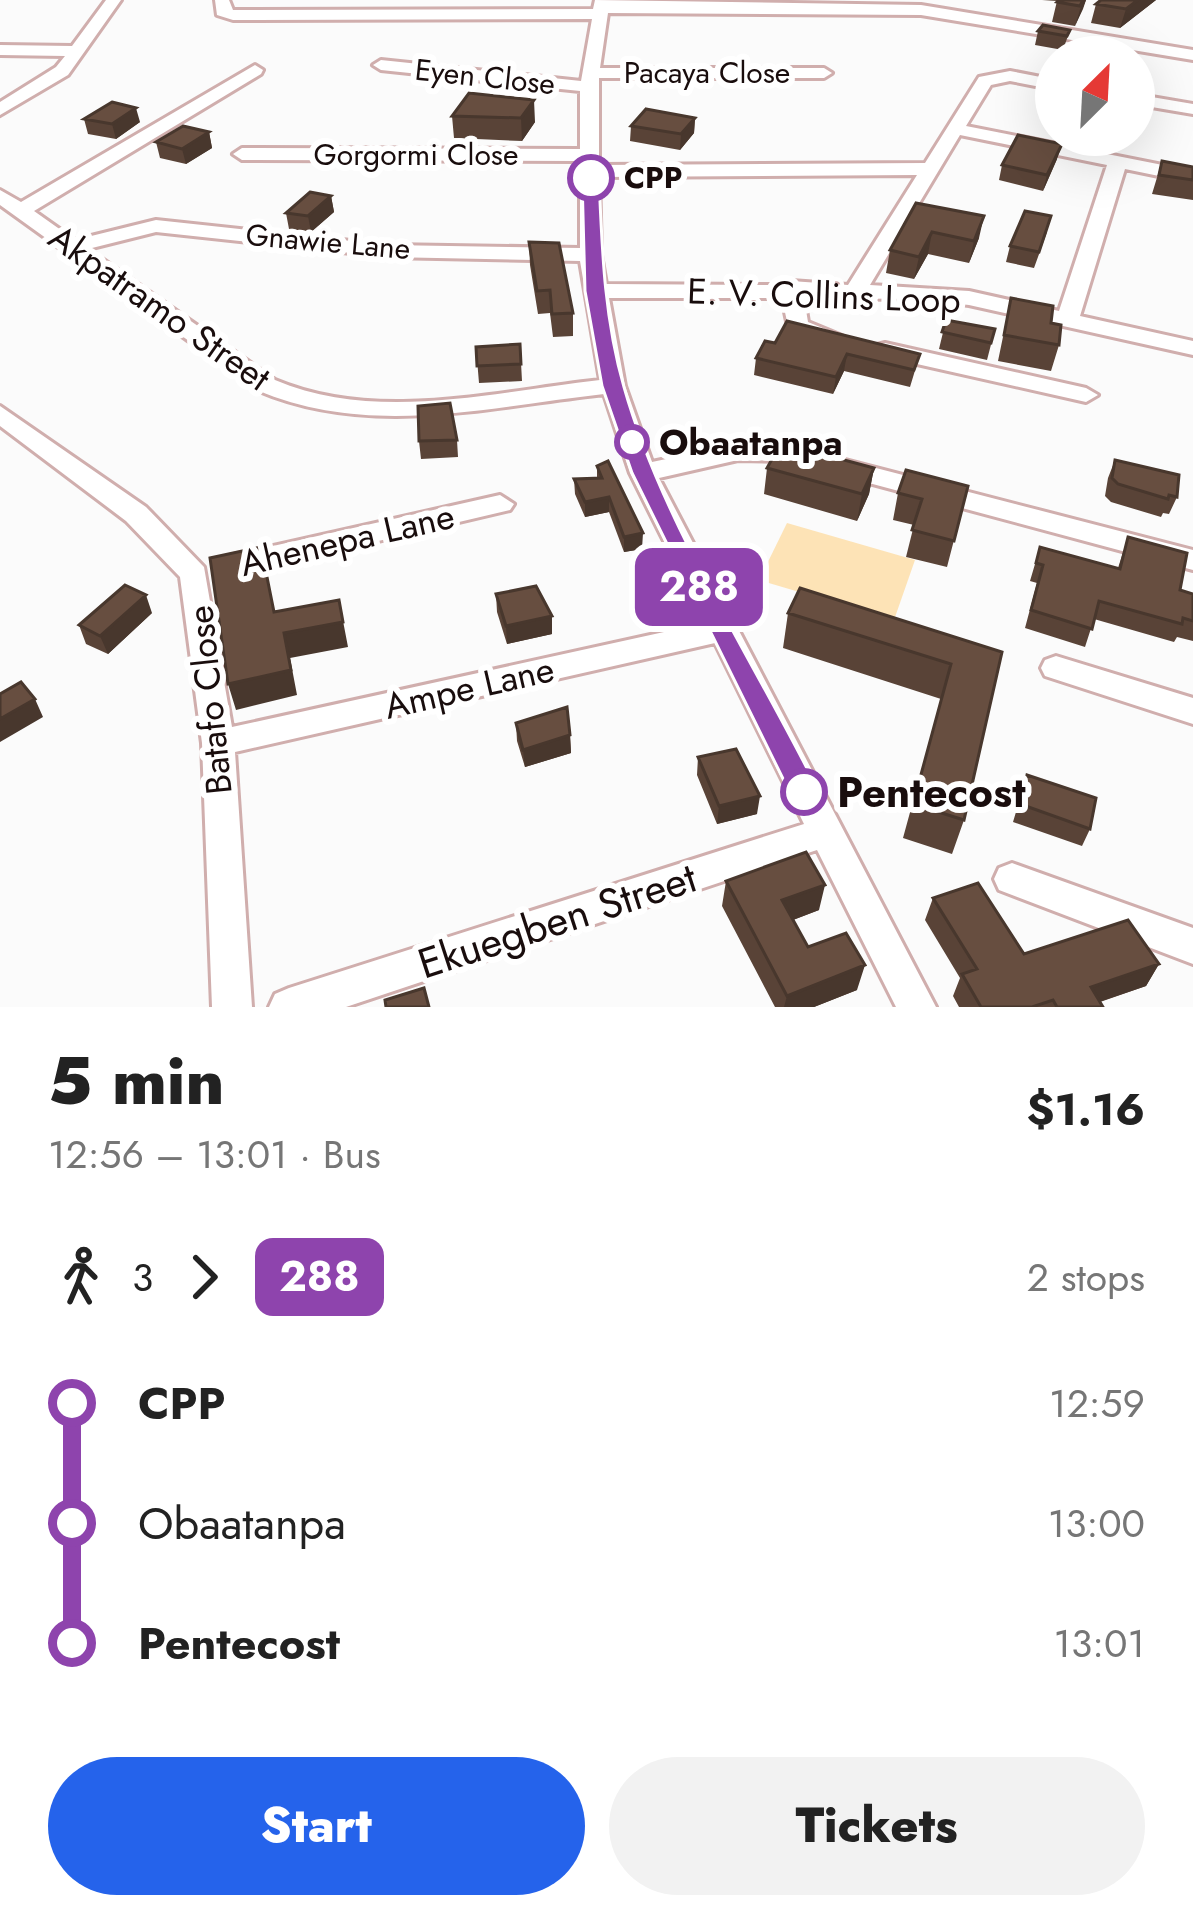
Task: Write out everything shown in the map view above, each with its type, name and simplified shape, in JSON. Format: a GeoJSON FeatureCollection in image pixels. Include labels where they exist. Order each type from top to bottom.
{"type":"FeatureCollection","features":[{"type":"Feature","properties":{"kind":"street"},"geometry":{"type":"LineString","coordinates":[[0,110],[62,71],[114,0]]}},
{"type":"Feature","properties":{"kind":"street"},"geometry":{"type":"LineString","coordinates":[[222,0],[222,12],[233,15],[600,7],[921,10],[1193,55]]}},
{"type":"Feature","properties":{"kind":"street"},"geometry":{"type":"LineString","coordinates":[[600,7],[589,80],[590,255],[613,386],[643,473],[720,631],[916,1007]]}},
{"type":"Feature","properties":{"kind":"street"},"geometry":{"type":"LineString","coordinates":[[0,50],[78,51]]}},
{"type":"Feature","properties":{"kind":"street","name":"Eyen Close"},"geometry":{"type":"LineString","coordinates":[[381,65],[589,80]]}},
{"type":"Feature","properties":{"kind":"street"},"geometry":{"type":"LineString","coordinates":[[23,209],[254,70]]}},
{"type":"Feature","properties":{"kind":"street","name":"Pacaya Close"},"geometry":{"type":"LineString","coordinates":[[589,80],[824,73]]}},
{"type":"Feature","properties":{"kind":"street"},"geometry":{"type":"LineString","coordinates":[[856,288],[985,81],[995,77],[1035,82]]}},
{"type":"Feature","properties":{"kind":"street"},"geometry":{"type":"LineString","coordinates":[[1155,103],[1193,110]]}},
{"type":"Feature","properties":{"kind":"street"},"geometry":{"type":"LineString","coordinates":[[956,130],[1193,178]]}},
{"type":"Feature","properties":{"kind":"street","name":"Gorgormi Close"},"geometry":{"type":"LineString","coordinates":[[242,154],[926,169]]}},
{"type":"Feature","properties":{"kind":"street"},"geometry":{"type":"LineString","coordinates":[[1068,318],[1117,163]]}},
{"type":"Feature","properties":{"kind":"street","name":"Akpatramo Street"},"geometry":{"type":"LineString","coordinates":[[0,196],[266,385],[326,407],[385,411],[613,386]]}},
{"type":"Feature","properties":{"kind":"street","name":"Gnawie Lane"},"geometry":{"type":"LineString","coordinates":[[70,247],[156,226],[388,251],[590,255]]}},
{"type":"Feature","properties":{"kind":"street"},"geometry":{"type":"LineString","coordinates":[[791,288],[794,318],[806,330],[1086,395]]}},
{"type":"Feature","properties":{"kind":"street","name":"E. V. Collins Loop"},"geometry":{"type":"LineString","coordinates":[[594,291],[856,288],[969,298],[1193,348]]}},
{"type":"Feature","properties":{"kind":"street","name":"Batafo Close"},"geometry":{"type":"LineString","coordinates":[[0,414],[136,514],[194,574],[218,743],[232,1007]]}},
{"type":"Feature","properties":{"kind":"street"},"geometry":{"type":"LineString","coordinates":[[643,473],[738,452],[787,453],[1193,560]]}},
{"type":"Feature","properties":{"kind":"street","name":"Ahenepa Lane"},"geometry":{"type":"LineString","coordinates":[[194,574],[500,504]]}},
{"type":"Feature","properties":{"kind":"street","name":"Ampe Lane"},"geometry":{"type":"LineString","coordinates":[[218,743],[720,631]]}},
{"type":"Feature","properties":{"kind":"street"},"geometry":{"type":"LineString","coordinates":[[1056,668],[1193,711]]}},
{"type":"Feature","properties":{"kind":"street","name":"Ekuegben Street"},"geometry":{"type":"LineString","coordinates":[[289,1007],[825,832]]}},
{"type":"Feature","properties":{"kind":"street"},"geometry":{"type":"LineString","coordinates":[[1012,879],[1193,946]]}},
{"type":"Feature","properties":{"kind":"shaded area"},"geometry":{"type":"Polygon","coordinates":[[[787,523],[915,560],[894,620],[759,580],[787,523]]]}},
{"type":"Feature","properties":{"kind":"building"},"geometry":{"type":"Polygon","coordinates":[[[1059,0],[1083,0],[1080,6],[1059,0]]]}},
{"type":"Feature","properties":{"kind":"building"},"geometry":{"type":"Polygon","coordinates":[[[1138,0],[1126,9],[1096,4],[1138,0]]]}},
{"type":"Feature","properties":{"kind":"building"},"geometry":{"type":"Polygon","coordinates":[[[1043,25],[1070,30],[1067,36],[1038,31],[1043,25]]]}},
{"type":"Feature","properties":{"kind":"building"},"geometry":{"type":"Polygon","coordinates":[[[469,93],[534,100],[521,118],[452,116],[469,93]]]}},
{"type":"Feature","properties":{"kind":"building"},"geometry":{"type":"Polygon","coordinates":[[[112,102],[136,108],[112,124],[84,119],[112,102]]]}},
{"type":"Feature","properties":{"kind":"building"},"geometry":{"type":"Polygon","coordinates":[[[646,109],[695,118],[681,134],[631,126],[646,109]]]}},
{"type":"Feature","properties":{"kind":"building"},"geometry":{"type":"Polygon","coordinates":[[[183,126],[209,132],[182,149],[156,142],[183,126]]]}},
{"type":"Feature","properties":{"kind":"building"},"geometry":{"type":"Polygon","coordinates":[[[1018,135],[1035,138],[1035,156],[1056,156],[1047,175],[1002,165],[1018,135]]]}},
{"type":"Feature","properties":{"kind":"building"},"geometry":{"type":"Polygon","coordinates":[[[1162,161],[1193,167],[1193,180],[1159,175],[1162,161]]]}},
{"type":"Feature","properties":{"kind":"building"},"geometry":{"type":"Polygon","coordinates":[[[310,192],[331,196],[308,216],[286,213],[310,192]]]}},
{"type":"Feature","properties":{"kind":"building"},"geometry":{"type":"Polygon","coordinates":[[[916,203],[984,216],[974,241],[932,232],[919,257],[890,250],[916,203]]]}},
{"type":"Feature","properties":{"kind":"building"},"geometry":{"type":"Polygon","coordinates":[[[1025,211],[1051,216],[1039,252],[1010,246],[1025,211]]]}},
{"type":"Feature","properties":{"kind":"building"},"geometry":{"type":"Polygon","coordinates":[[[529,242],[559,243],[573,313],[552,314],[550,290],[537,291],[529,242]]]}},
{"type":"Feature","properties":{"kind":"building"},"geometry":{"type":"Polygon","coordinates":[[[1011,298],[1053,306],[1051,323],[1061,325],[1059,345],[1004,335],[1011,298]]]}},
{"type":"Feature","properties":{"kind":"building"},"geometry":{"type":"Polygon","coordinates":[[[946,320],[995,329],[991,343],[942,332],[946,320]]]}},
{"type":"Feature","properties":{"kind":"building"},"geometry":{"type":"Polygon","coordinates":[[[787,321],[920,354],[914,370],[847,354],[836,377],[756,358],[765,341],[775,343],[787,321]]]}},
{"type":"Feature","properties":{"kind":"building"},"geometry":{"type":"Polygon","coordinates":[[[520,344],[521,364],[477,366],[476,347],[520,344]]]}},
{"type":"Feature","properties":{"kind":"building"},"geometry":{"type":"Polygon","coordinates":[[[450,403],[457,440],[419,441],[418,406],[450,403]]]}},
{"type":"Feature","properties":{"kind":"building"},"geometry":{"type":"Polygon","coordinates":[[[781,443],[874,468],[862,494],[767,468],[781,443]]]}},
{"type":"Feature","properties":{"kind":"building"},"geometry":{"type":"Polygon","coordinates":[[[1115,460],[1179,475],[1177,497],[1169,495],[1168,499],[1118,484],[1112,478],[1115,460]]]}},
{"type":"Feature","properties":{"kind":"building"},"geometry":{"type":"Polygon","coordinates":[[[608,461],[643,533],[624,537],[609,497],[585,502],[574,479],[602,478],[597,466],[608,461]]]}},
{"type":"Feature","properties":{"kind":"building"},"geometry":{"type":"Polygon","coordinates":[[[906,470],[968,486],[954,541],[912,530],[922,499],[898,493],[906,470]]]}},
{"type":"Feature","properties":{"kind":"building"},"geometry":{"type":"Polygon","coordinates":[[[1128,537],[1187,553],[1180,590],[1193,594],[1193,621],[1183,618],[1182,624],[1099,601],[1092,629],[1031,610],[1043,565],[1036,563],[1040,547],[1120,569],[1128,537]]]}},
{"type":"Feature","properties":{"kind":"building"},"geometry":{"type":"Polygon","coordinates":[[[261,547],[274,612],[339,600],[343,622],[284,633],[291,670],[228,684],[210,558],[261,547]]]}},
{"type":"Feature","properties":{"kind":"building"},"geometry":{"type":"Polygon","coordinates":[[[125,585],[146,595],[100,636],[79,625],[125,585]]]}},
{"type":"Feature","properties":{"kind":"building"},"geometry":{"type":"Polygon","coordinates":[[[536,586],[552,616],[506,626],[496,594],[536,586]]]}},
{"type":"Feature","properties":{"kind":"building"},"geometry":{"type":"Polygon","coordinates":[[[800,588],[1002,652],[964,820],[913,804],[951,664],[788,613],[800,588]]]}},
{"type":"Feature","properties":{"kind":"building"},"geometry":{"type":"Polygon","coordinates":[[[21,682],[35,699],[0,719],[0,694],[21,682]]]}},
{"type":"Feature","properties":{"kind":"building"},"geometry":{"type":"Polygon","coordinates":[[[567,707],[570,735],[523,750],[516,723],[567,707]]]}},
{"type":"Feature","properties":{"kind":"building"},"geometry":{"type":"Polygon","coordinates":[[[736,749],[760,796],[719,806],[698,757],[736,749]]]}},
{"type":"Feature","properties":{"kind":"building"},"geometry":{"type":"Polygon","coordinates":[[[1027,775],[1096,798],[1090,829],[1020,804],[1027,775]]]}},
{"type":"Feature","properties":{"kind":"building"},"geometry":{"type":"Polygon","coordinates":[[[806,852],[825,885],[782,900],[808,947],[846,933],[865,965],[787,996],[726,881],[806,852]]]}},
{"type":"Feature","properties":{"kind":"building"},"geometry":{"type":"Polygon","coordinates":[[[978,883],[1024,954],[1128,920],[1159,964],[1091,987],[1103,1007],[1057,1007],[1053,1000],[1032,1007],[981,1007],[962,974],[977,969],[933,898],[978,883]]]}},
{"type":"Feature","properties":{"kind":"building"},"geometry":{"type":"Polygon","coordinates":[[[424,988],[429,1007],[386,1007],[385,1000],[424,988]]]}},
{"type":"Feature","properties":{"kind":"bus line","name":"288"},"geometry":{"type":"LineString","coordinates":[[591,178],[594,291],[613,386],[643,473],[804,792]]}},
{"type":"Feature","properties":{"kind":"place","name":"CPP"},"geometry":{"type":"Point","coordinates":[591,178]}},
{"type":"Feature","properties":{"kind":"place","name":"Obaatanpa"},"geometry":{"type":"Point","coordinates":[632,442]}},
{"type":"Feature","properties":{"kind":"place","name":"Pentecost"},"geometry":{"type":"Point","coordinates":[804,792]}}]}
